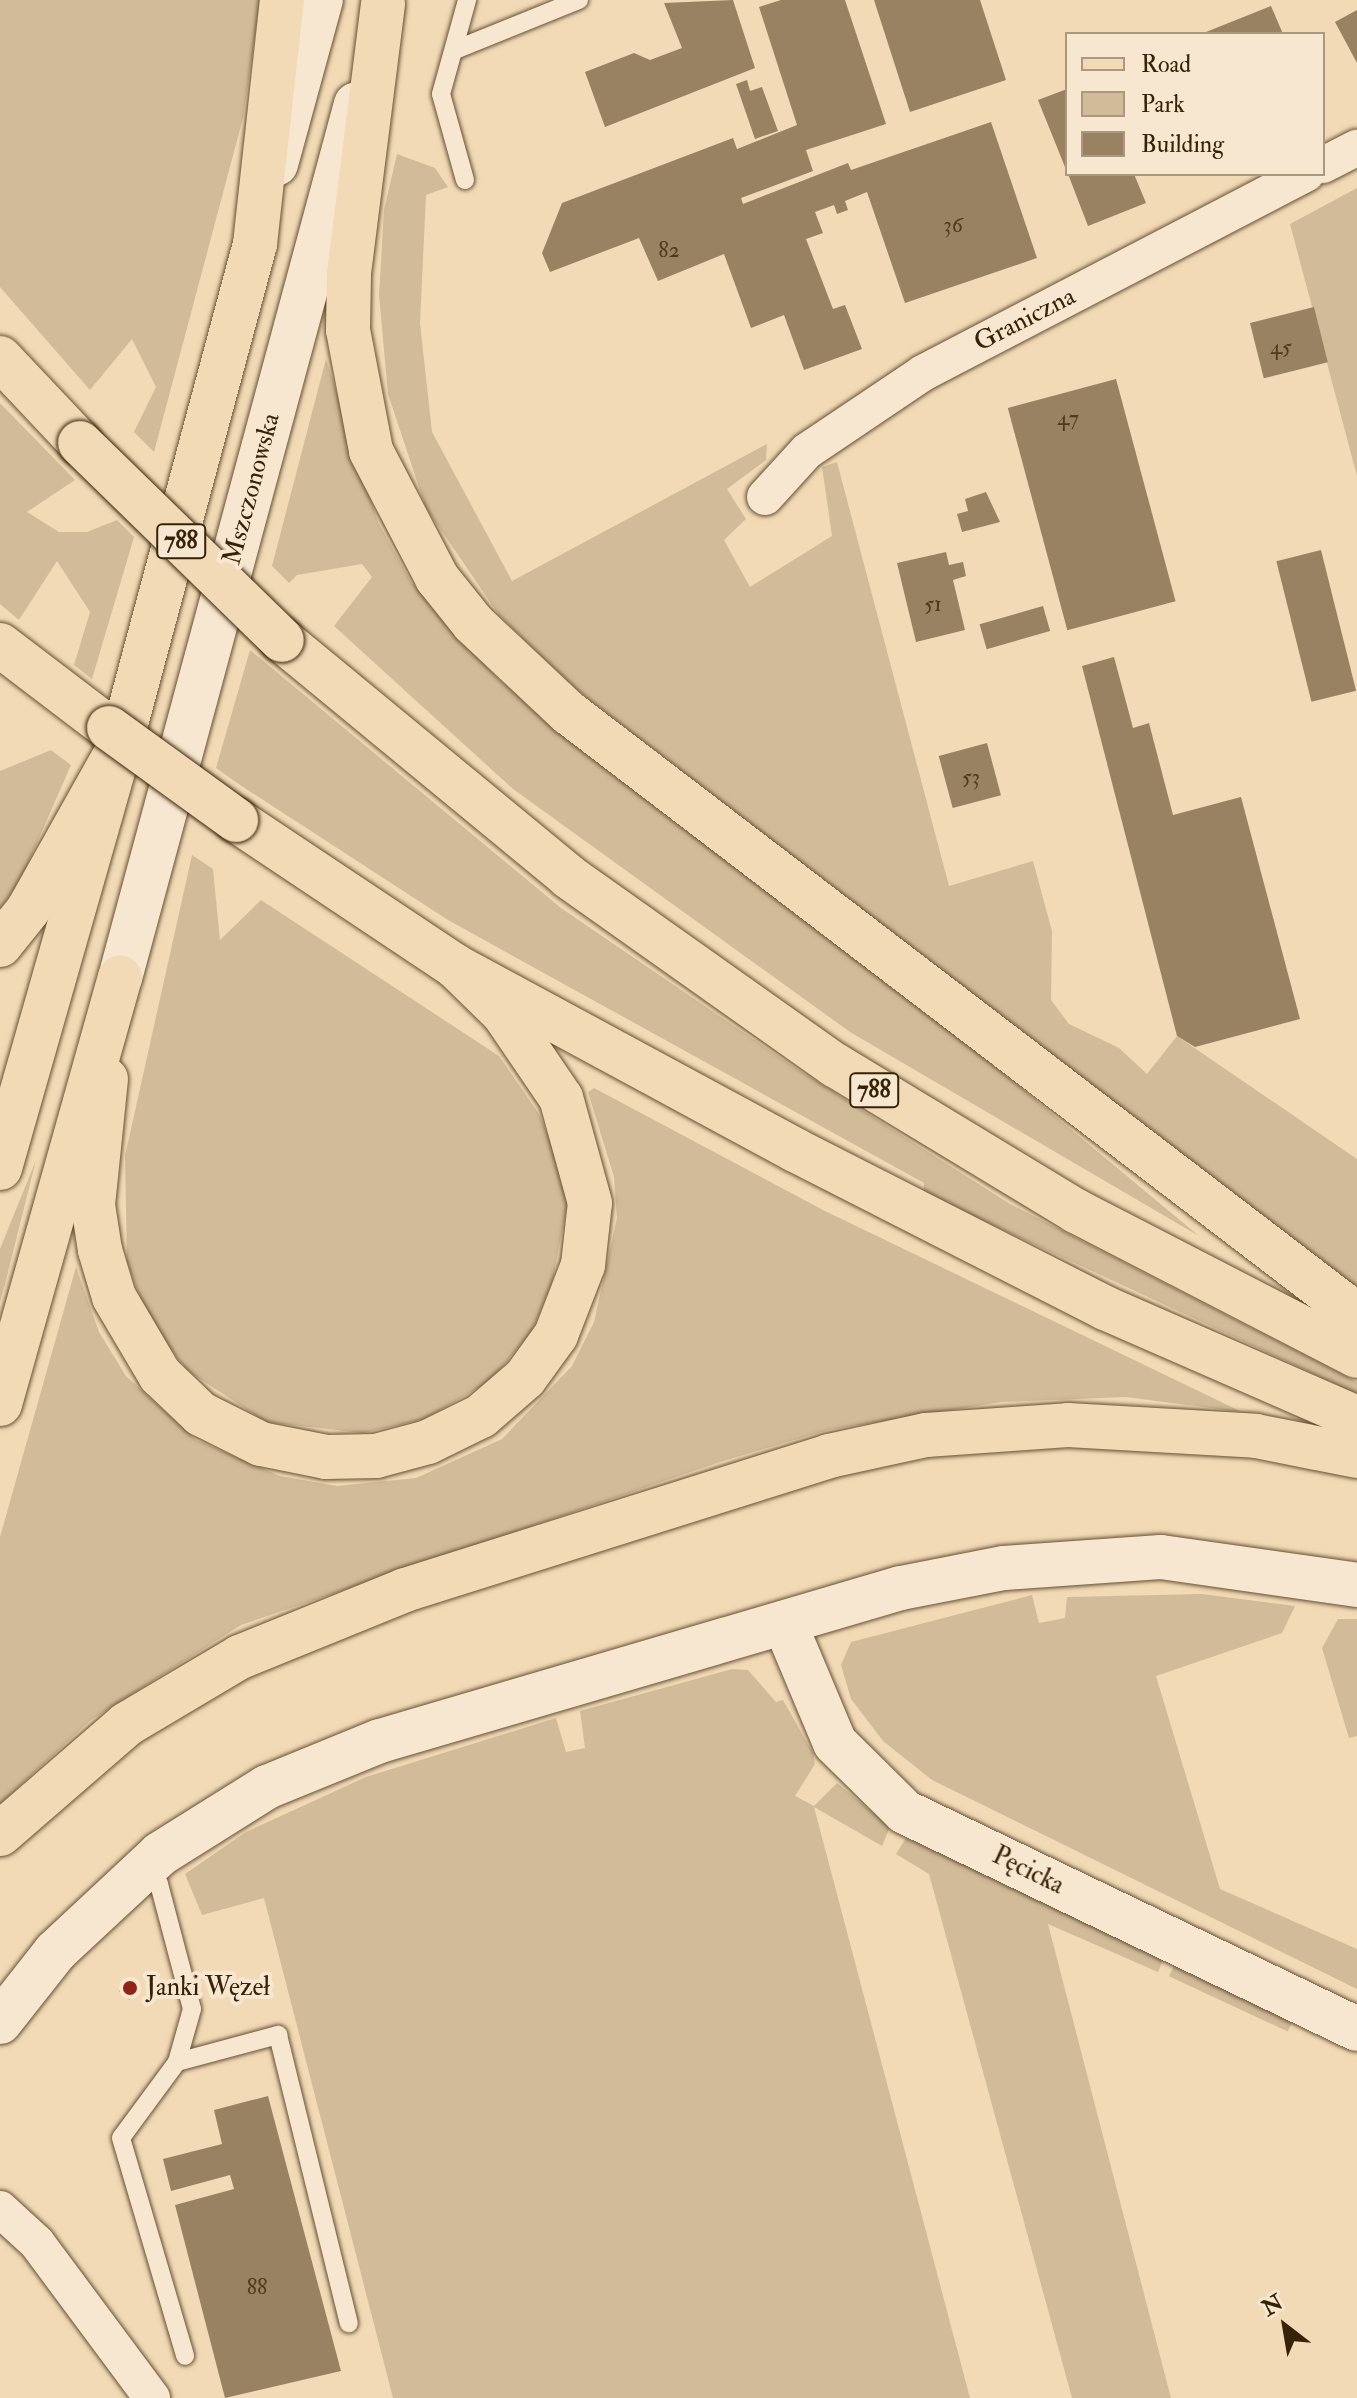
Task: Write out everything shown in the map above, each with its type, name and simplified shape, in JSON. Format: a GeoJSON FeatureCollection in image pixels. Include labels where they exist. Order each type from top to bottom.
{"type":"FeatureCollection","features":[{"type":"Feature","properties":{"kind":"main road"},"geometry":{"type":"LineString","coordinates":[[0,1168],[114,737],[255,244],[282,0]]}},
{"type":"Feature","properties":{"kind":"main road"},"geometry":{"type":"LineString","coordinates":[[384,2],[352,242],[348,330],[371,451],[393,505],[437,578],[569,713],[1357,1315]]}},
{"type":"Feature","properties":{"kind":"main road","name":"788"},"geometry":{"type":"LineString","coordinates":[[0,358],[80,443],[282,640],[569,877],[835,1065],[1076,1211],[1357,1356]]}},
{"type":"Feature","properties":{"kind":"main road"},"geometry":{"type":"LineString","coordinates":[[7,662],[455,966],[942,1229],[1357,1418]]}},
{"type":"Feature","properties":{"kind":"main road"},"geometry":{"type":"LineString","coordinates":[[0,945],[28,910],[114,737]]}},
{"type":"Feature","properties":{"kind":"main road"},"geometry":{"type":"LineString","coordinates":[[120,978],[93,1205],[114,1297],[134,1338],[201,1414],[261,1444],[326,1457],[376,1456],[481,1416],[525,1378],[556,1335],[583,1265],[590,1203],[561,1098],[504,1014],[455,966]]}},
{"type":"Feature","properties":{"kind":"main road"},"geometry":{"type":"LineString","coordinates":[[0,1404],[120,978]]}},
{"type":"Feature","properties":{"kind":"main road"},"geometry":{"type":"LineString","coordinates":[[0,1834],[127,1724],[240,1657],[405,1590],[829,1456],[926,1435],[1068,1425],[1256,1436],[1357,1456]]}},
{"type":"Feature","properties":{"kind":"street"},"geometry":{"type":"LineString","coordinates":[[255,244],[321,0]]}},
{"type":"Feature","properties":{"kind":"street","name":"Mszczonowska"},"geometry":{"type":"LineString","coordinates":[[120,978],[384,2]]}},
{"type":"Feature","properties":{"kind":"street"},"geometry":{"type":"LineString","coordinates":[[1325,164],[1357,148]]}},
{"type":"Feature","properties":{"kind":"street","name":"Graniczna"},"geometry":{"type":"LineString","coordinates":[[765,497],[807,451],[923,373],[1302,176]]}},
{"type":"Feature","properties":{"kind":"street"},"geometry":{"type":"LineString","coordinates":[[0,2022],[55,1952],[139,1871],[256,1794],[320,1762],[901,1588],[1081,1560],[1161,1557],[1357,1585]]}},
{"type":"Feature","properties":{"kind":"street","name":"Pęcicka"},"geometry":{"type":"LineString","coordinates":[[785,1624],[835,1743],[905,1812],[1357,2029]]}},
{"type":"Feature","properties":{"kind":"street"},"geometry":{"type":"LineString","coordinates":[[0,2209],[37,2243],[152,2398]]}},
{"type":"Feature","properties":{"kind":"lane"},"geometry":{"type":"LineString","coordinates":[[465,180],[441,94],[467,0]]}},
{"type":"Feature","properties":{"kind":"lane"},"geometry":{"type":"LineString","coordinates":[[455,50],[579,0]]}},
{"type":"Feature","properties":{"kind":"lane"},"geometry":{"type":"LineString","coordinates":[[139,1871],[159,1884],[192,2009],[177,2062],[121,2138],[185,2356]]}},
{"type":"Feature","properties":{"kind":"lane"},"geometry":{"type":"LineString","coordinates":[[177,2062],[278,2035],[349,2323]]}},
{"type":"Feature","properties":{"kind":"green space"},"geometry":{"type":"Polygon","coordinates":[[[0,0],[260,0],[243,118],[154,452],[134,432],[156,387],[132,339],[90,390],[0,287],[0,0]]]}},
{"type":"Feature","properties":{"kind":"green space"},"geometry":{"type":"Polygon","coordinates":[[[397,154],[435,168],[448,187],[426,195],[420,323],[432,432],[512,581],[767,444],[766,460],[727,489],[746,519],[724,540],[750,587],[832,536],[822,467],[837,462],[949,886],[1033,861],[1052,931],[1051,1000],[1069,1024],[1119,1048],[1147,1074],[1177,1036],[1357,1159],[1357,1292],[577,690],[499,615],[426,508],[388,394],[379,295],[384,210],[397,154]]]}},
{"type":"Feature","properties":{"kind":"green space"},"geometry":{"type":"Polygon","coordinates":[[[1357,188],[1357,476],[1290,224],[1357,188]]]}},
{"type":"Feature","properties":{"kind":"green space"},"geometry":{"type":"Polygon","coordinates":[[[326,359],[378,522],[411,582],[499,680],[966,1042],[1199,1236],[850,1032],[513,789],[334,626],[372,577],[362,564],[297,575],[289,583],[272,566],[326,359]]]}},
{"type":"Feature","properties":{"kind":"green space"},"geometry":{"type":"Polygon","coordinates":[[[0,403],[75,480],[27,512],[59,532],[87,532],[117,520],[134,537],[92,679],[74,665],[90,612],[57,561],[19,620],[0,604],[0,403]]]}},
{"type":"Feature","properties":{"kind":"green space"},"geometry":{"type":"Polygon","coordinates":[[[250,650],[561,908],[794,1067],[1010,1204],[1357,1382],[1357,1394],[924,1193],[924,1183],[448,920],[240,785],[216,768],[250,650]]]}},
{"type":"Feature","properties":{"kind":"green space"},"geometry":{"type":"Polygon","coordinates":[[[51,750],[71,765],[21,879],[0,909],[0,771],[51,750]]]}},
{"type":"Feature","properties":{"kind":"green space"},"geometry":{"type":"Polygon","coordinates":[[[192,855],[213,869],[220,940],[261,900],[499,1056],[539,1114],[563,1172],[567,1206],[552,1283],[532,1331],[490,1381],[424,1419],[363,1433],[266,1422],[188,1371],[148,1320],[127,1261],[125,1156],[192,855]]]}},
{"type":"Feature","properties":{"kind":"green space"},"geometry":{"type":"Polygon","coordinates":[[[594,1088],[825,1211],[1242,1412],[1126,1397],[1001,1402],[828,1430],[723,1461],[241,1625],[91,1720],[0,1804],[0,1537],[76,1267],[99,1332],[126,1376],[196,1440],[280,1476],[337,1486],[416,1478],[502,1439],[572,1366],[594,1322],[617,1218],[614,1177],[588,1092],[594,1088]]]}},
{"type":"Feature","properties":{"kind":"green space"},"geometry":{"type":"Polygon","coordinates":[[[36,1160],[5,1284],[0,1302],[0,1249],[36,1160]]]}},
{"type":"Feature","properties":{"kind":"green space"},"geometry":{"type":"Polygon","coordinates":[[[1202,1594],[1295,1606],[1282,1633],[1156,1676],[1220,1889],[1357,1949],[1357,1989],[932,1780],[883,1741],[851,1699],[841,1665],[851,1642],[1032,1595],[1039,1623],[1065,1618],[1067,1597],[1202,1594]]]}},
{"type":"Feature","properties":{"kind":"green space"},"geometry":{"type":"Polygon","coordinates":[[[1338,1619],[1357,1619],[1357,1736],[1349,1738],[1322,1648],[1338,1619]]]}},
{"type":"Feature","properties":{"kind":"green space"},"geometry":{"type":"Polygon","coordinates":[[[732,1669],[748,1670],[776,1702],[783,1700],[813,1753],[815,1764],[795,1796],[814,1806],[837,1783],[890,1827],[882,1846],[814,1807],[970,2398],[393,2398],[264,1898],[202,1915],[185,1874],[246,1832],[366,1777],[556,1718],[566,1752],[585,1748],[580,1711],[732,1669]]]}},
{"type":"Feature","properties":{"kind":"green space"},"geometry":{"type":"Polygon","coordinates":[[[906,1838],[1166,1953],[1158,1972],[1048,1924],[1171,2398],[1072,2398],[929,1874],[896,1854],[906,1838]]]}},
{"type":"Feature","properties":{"kind":"green space"},"geometry":{"type":"Polygon","coordinates":[[[1177,1959],[1296,2014],[1288,2032],[1169,1976],[1177,1959]]]}},
{"type":"Feature","properties":{"kind":"building"},"geometry":{"type":"Polygon","coordinates":[[[733,0],[755,68],[605,127],[585,72],[634,53],[650,60],[682,48],[664,3],[733,0]]]}},
{"type":"Feature","properties":{"kind":"building"},"geometry":{"type":"Polygon","coordinates":[[[781,0],[845,0],[886,124],[806,150],[813,171],[741,198],[743,204],[848,163],[851,170],[991,122],[1037,258],[905,303],[867,192],[845,201],[848,210],[837,214],[834,205],[815,212],[823,233],[806,239],[833,309],[845,305],[862,349],[804,370],[784,315],[751,328],[724,254],[658,281],[639,238],[550,272],[542,253],[562,203],[733,138],[737,149],[797,125],[759,7],[781,0]]]}},
{"type":"Feature","properties":{"kind":"building"},"geometry":{"type":"Polygon","coordinates":[[[874,0],[980,0],[1006,80],[910,112],[874,0]]]}},
{"type":"Feature","properties":{"kind":"building"},"geometry":{"type":"Polygon","coordinates":[[[1271,6],[1282,32],[1206,32],[1271,6]]]}},
{"type":"Feature","properties":{"kind":"building"},"geometry":{"type":"Polygon","coordinates":[[[1357,10],[1357,63],[1335,22],[1357,10]]]}},
{"type":"Feature","properties":{"kind":"building"},"geometry":{"type":"Polygon","coordinates":[[[747,80],[750,91],[762,87],[778,131],[755,139],[736,84],[747,80]]]}},
{"type":"Feature","properties":{"kind":"building"},"geometry":{"type":"Polygon","coordinates":[[[1065,90],[1065,167],[1038,100],[1065,90]]]}},
{"type":"Feature","properties":{"kind":"building"},"geometry":{"type":"Polygon","coordinates":[[[1069,176],[1135,176],[1146,203],[1088,226],[1069,176]]]}},
{"type":"Feature","properties":{"kind":"building"},"geometry":{"type":"Polygon","coordinates":[[[1314,307],[1328,362],[1264,378],[1250,323],[1314,307]]]}},
{"type":"Feature","properties":{"kind":"building"},"geometry":{"type":"Polygon","coordinates":[[[1116,379],[1176,601],[1067,630],[1008,408],[1116,379]]]}},
{"type":"Feature","properties":{"kind":"building"},"geometry":{"type":"Polygon","coordinates":[[[986,492],[1000,522],[962,532],[957,514],[968,511],[965,499],[986,492]]]}},
{"type":"Feature","properties":{"kind":"building"},"geometry":{"type":"Polygon","coordinates":[[[1321,550],[1356,691],[1311,702],[1276,561],[1321,550]]]}},
{"type":"Feature","properties":{"kind":"building"},"geometry":{"type":"Polygon","coordinates":[[[946,552],[949,565],[963,562],[966,576],[953,580],[965,630],[916,642],[897,563],[946,552]]]}},
{"type":"Feature","properties":{"kind":"building"},"geometry":{"type":"Polygon","coordinates":[[[1043,606],[1050,631],[987,649],[980,624],[1043,606]]]}},
{"type":"Feature","properties":{"kind":"building"},"geometry":{"type":"Polygon","coordinates":[[[1114,657],[1133,728],[1149,723],[1173,815],[1241,797],[1300,1019],[1195,1047],[1177,1036],[1082,666],[1114,657]]]}},
{"type":"Feature","properties":{"kind":"building"},"geometry":{"type":"Polygon","coordinates":[[[987,743],[1001,795],[953,808],[939,756],[987,743]]]}},
{"type":"Feature","properties":{"kind":"building","name":"Janki Węzeł"},"geometry":{"type":"Polygon","coordinates":[[[130,1977],[141,1986],[130,2000],[119,1991],[130,1977]]]}},
{"type":"Feature","properties":{"kind":"building"},"geometry":{"type":"Polygon","coordinates":[[[268,2096],[341,2371],[225,2398],[175,2205],[234,2189],[230,2175],[171,2191],[163,2159],[222,2144],[214,2110],[268,2096]]]}},
{"type":"Feature","properties":{"kind":"place","name":"Janki Węzeł"},"geometry":{"type":"Point","coordinates":[130,1988]}}]}
